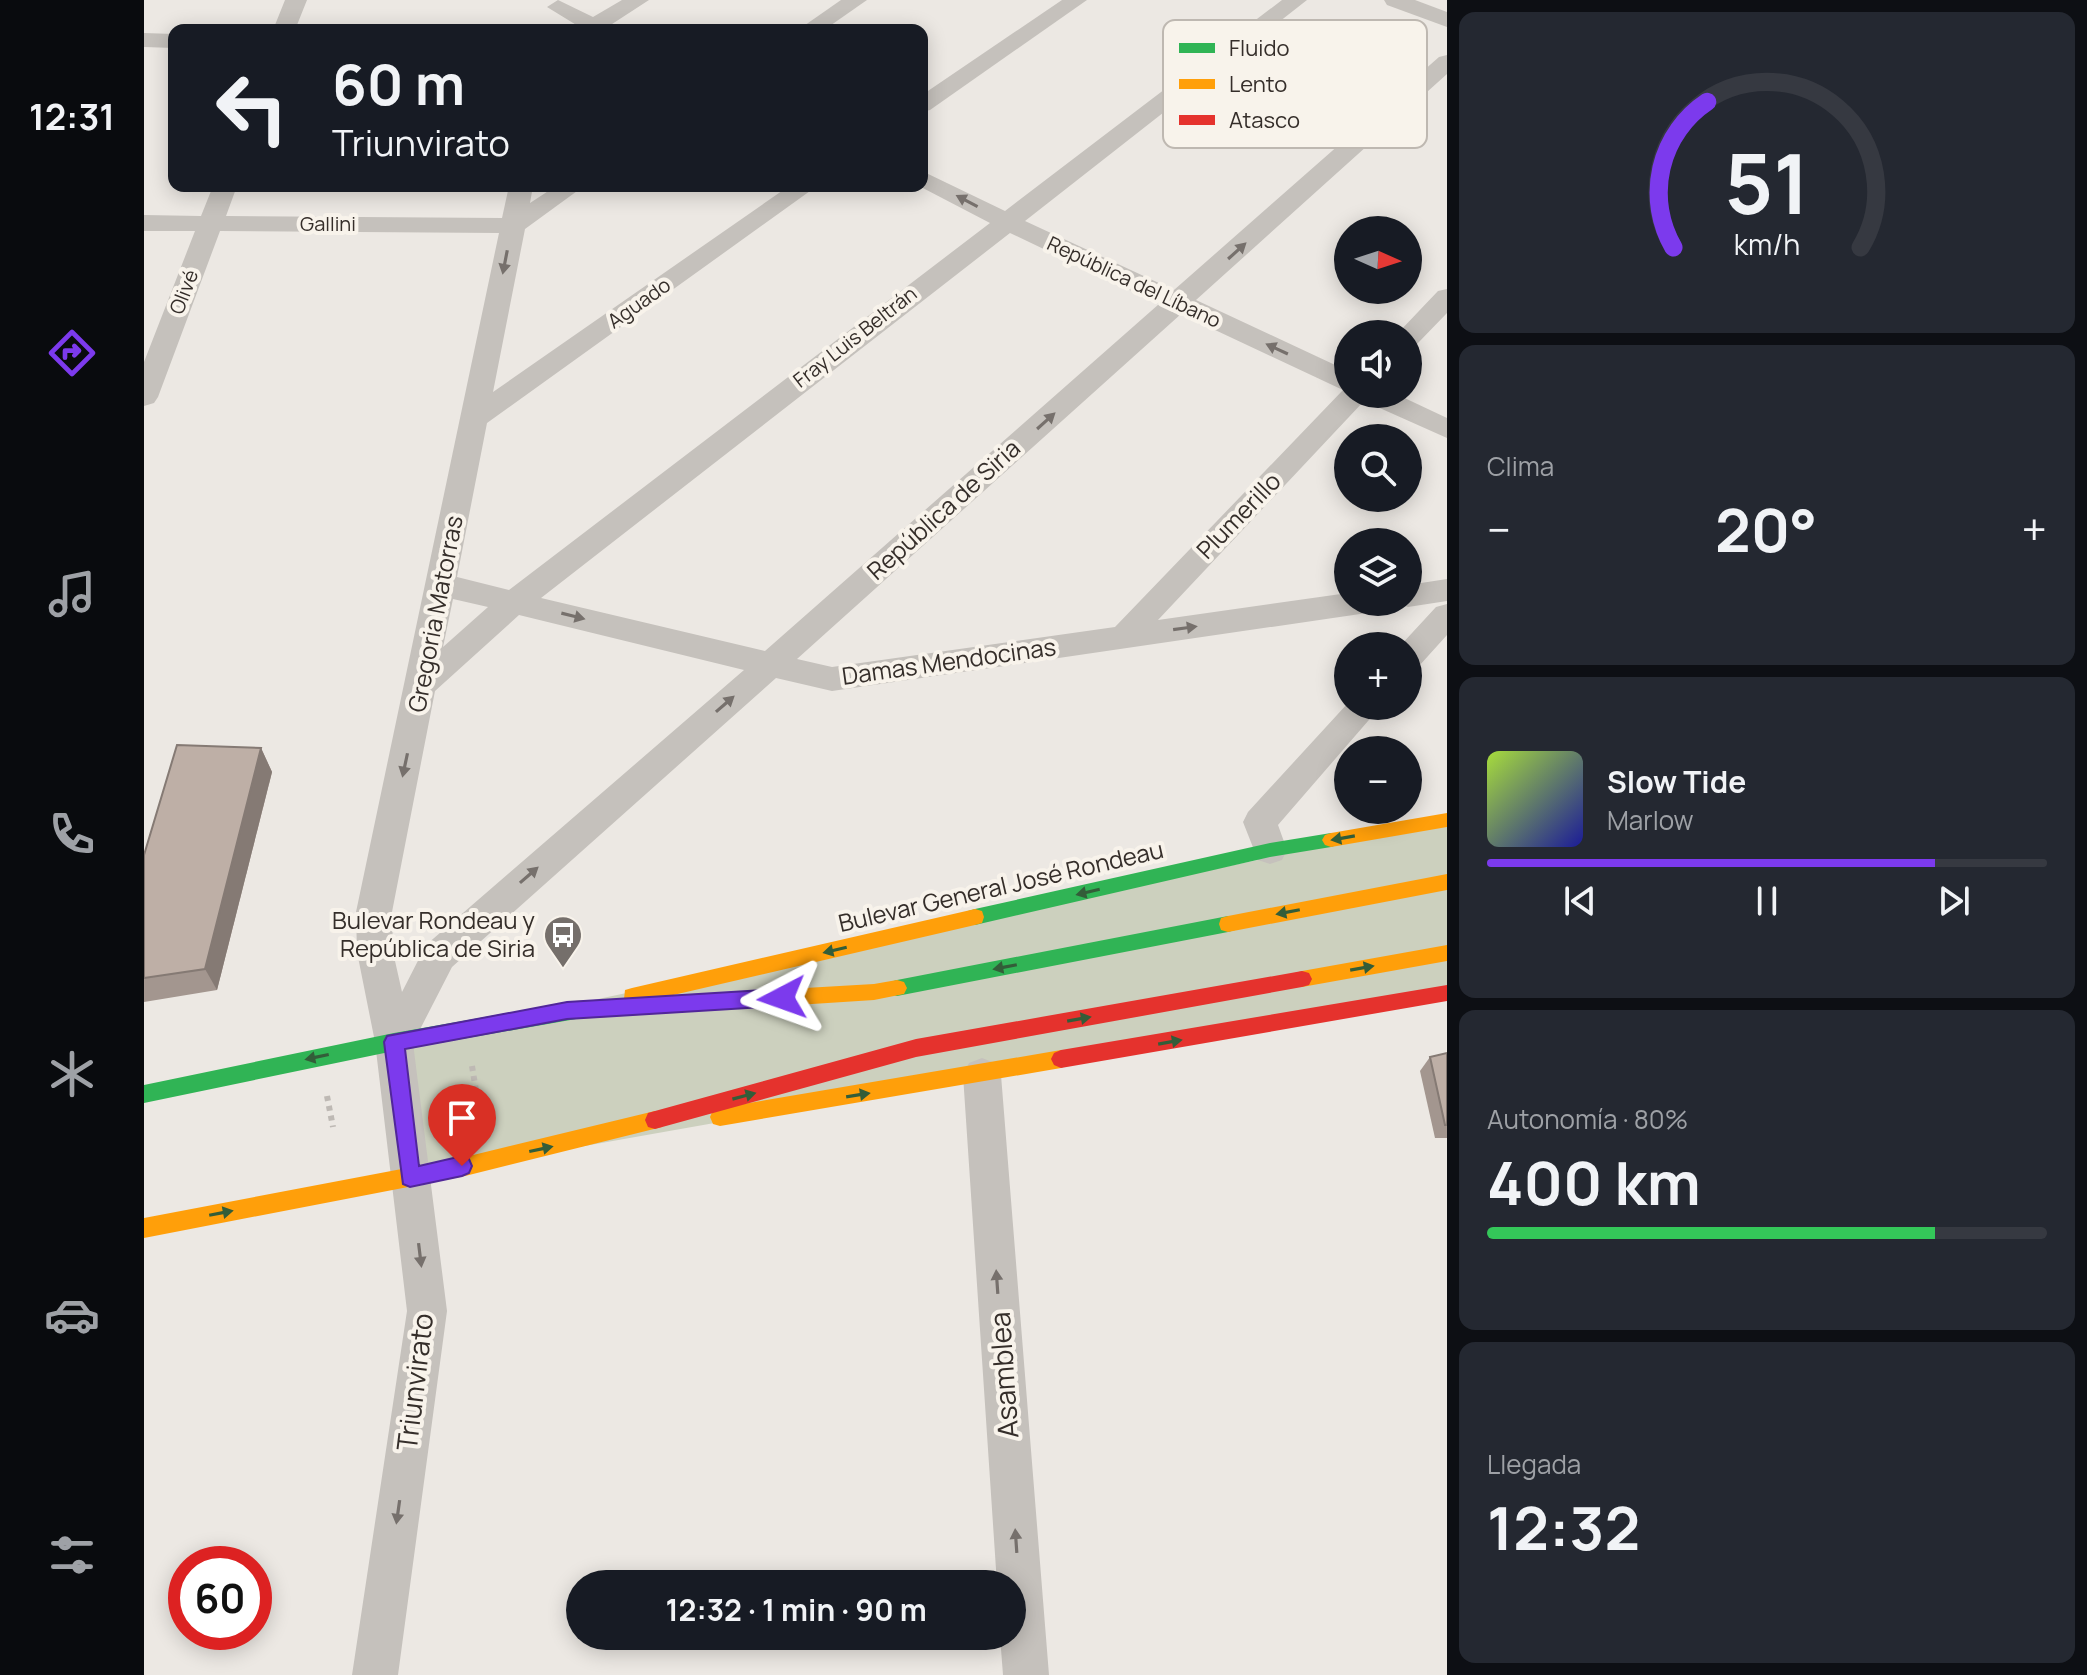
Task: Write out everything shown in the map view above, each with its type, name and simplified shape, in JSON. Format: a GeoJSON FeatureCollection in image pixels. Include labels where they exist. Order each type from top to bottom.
{"type":"FeatureCollection","features":[{"type":"Feature","properties":{"kind":"main road","name":"Bulevar General José Rondeau"},"geometry":{"type":"LineString","coordinates":[[144,1094],[394,1042],[567,1011],[1270,850],[1447,820]]}},
{"type":"Feature","properties":{"kind":"main road","name":"Bulevar General José Rondeau"},"geometry":{"type":"LineString","coordinates":[[567,1011],[874,992],[1447,882]]}},
{"type":"Feature","properties":{"kind":"main road"},"geometry":{"type":"LineString","coordinates":[[588,1139],[916,1048],[1447,953]]}},
{"type":"Feature","properties":{"kind":"main road"},"geometry":{"type":"LineString","coordinates":[[144,1228],[588,1139],[982,1075],[1447,993]]}},
{"type":"Feature","properties":{"kind":"street"},"geometry":{"type":"LineString","coordinates":[[286,24],[296,0]]}},
{"type":"Feature","properties":{"kind":"street"},"geometry":{"type":"LineString","coordinates":[[601,24],[638,0]]}},
{"type":"Feature","properties":{"kind":"street"},"geometry":{"type":"LineString","coordinates":[[818,24],[856,0]]}},
{"type":"Feature","properties":{"kind":"street"},"geometry":{"type":"LineString","coordinates":[[928,101],[1076,0]]}},
{"type":"Feature","properties":{"kind":"street","name":"Fray Luis Beltrán"},"geometry":{"type":"LineString","coordinates":[[1270,20],[1296,0]]}},
{"type":"Feature","properties":{"kind":"street"},"geometry":{"type":"LineString","coordinates":[[1395,0],[1447,20]]}},
{"type":"Feature","properties":{"kind":"street"},"geometry":{"type":"LineString","coordinates":[[554,24],[559,4],[586,24]]}},
{"type":"Feature","properties":{"kind":"street"},"geometry":{"type":"LineString","coordinates":[[144,40],[168,41]]}},
{"type":"Feature","properties":{"kind":"street","name":"República de Siria"},"geometry":{"type":"LineString","coordinates":[[1427,80],[1447,62]]}},
{"type":"Feature","properties":{"kind":"street","name":"Fray Luis Beltrán"},"geometry":{"type":"LineString","coordinates":[[423,683],[514,602],[1163,101]]}},
{"type":"Feature","properties":{"kind":"street","name":"República de Siria"},"geometry":{"type":"LineString","coordinates":[[394,1042],[439,956],[1351,148]]}},
{"type":"Feature","properties":{"kind":"street","name":"República del Líbano"},"geometry":{"type":"LineString","coordinates":[[928,181],[1005,221],[1334,375]]}},
{"type":"Feature","properties":{"kind":"street","name":"Olivé"},"geometry":{"type":"LineString","coordinates":[[144,397],[223,192]]}},
{"type":"Feature","properties":{"kind":"street","name":"Gregoria Matorras"},"geometry":{"type":"LineString","coordinates":[[394,1042],[375,952],[374,912],[423,683],[520,192]]}},
{"type":"Feature","properties":{"kind":"street"},"geometry":{"type":"LineString","coordinates":[[512,226],[563,192]]}},
{"type":"Feature","properties":{"kind":"street","name":"Aguado"},"geometry":{"type":"LineString","coordinates":[[474,419],[796,192]]}},
{"type":"Feature","properties":{"kind":"street","name":"Gallini"},"geometry":{"type":"LineString","coordinates":[[144,223],[512,226]]}},
{"type":"Feature","properties":{"kind":"street"},"geometry":{"type":"LineString","coordinates":[[1422,323],[1447,297]]}},
{"type":"Feature","properties":{"kind":"street","name":"Plumerillo"},"geometry":{"type":"LineString","coordinates":[[1124,637],[1342,408]]}},
{"type":"Feature","properties":{"kind":"street"},"geometry":{"type":"LineString","coordinates":[[1403,408],[1447,429]]}},
{"type":"Feature","properties":{"kind":"street","name":"Damas Mendocinas"},"geometry":{"type":"LineString","coordinates":[[442,585],[832,679],[1334,607]]}},
{"type":"Feature","properties":{"kind":"street"},"geometry":{"type":"LineString","coordinates":[[1422,594],[1447,590]]}},
{"type":"Feature","properties":{"kind":"street"},"geometry":{"type":"LineString","coordinates":[[1422,643],[1447,615]]}},
{"type":"Feature","properties":{"kind":"street"},"geometry":{"type":"LineString","coordinates":[[1270,850],[1260,822],[1352,720]]}},
{"type":"Feature","properties":{"kind":"street"},"geometry":{"type":"LineString","coordinates":[[375,952],[394,961],[416,963],[439,956]]}},
{"type":"Feature","properties":{"kind":"street","name":"Triunvirato"},"geometry":{"type":"LineString","coordinates":[[375,1675],[427,1311],[394,1042]]}},
{"type":"Feature","properties":{"kind":"street","name":"Asamblea"},"geometry":{"type":"LineString","coordinates":[[982,1075],[1026,1675]]}},
{"type":"Feature","properties":{"kind":"path"},"geometry":{"type":"LineString","coordinates":[[472,1065],[480,1115]]}},
{"type":"Feature","properties":{"kind":"path"},"geometry":{"type":"LineString","coordinates":[[326,1088],[333,1127]]}},
{"type":"Feature","properties":{"kind":"green space"},"geometry":{"type":"Polygon","coordinates":[[[1447,820],[1447,993],[410,1177],[394,1042],[1447,820]]]}},
{"type":"Feature","properties":{"kind":"building"},"geometry":{"type":"Polygon","coordinates":[[[177,745],[261,748],[205,969],[144,978],[144,855],[177,745]]]}},
{"type":"Feature","properties":{"kind":"building"},"geometry":{"type":"Polygon","coordinates":[[[1447,1053],[1447,1125],[1445,1125],[1430,1057],[1447,1053]]]}},
{"type":"Feature","properties":{"kind":"traffic: fast"},"geometry":{"type":"LineString","coordinates":[[975,917],[1270,850],[1331,840]]}},
{"type":"Feature","properties":{"kind":"traffic: fast"},"geometry":{"type":"LineString","coordinates":[[897,988],[1228,924]]}},
{"type":"Feature","properties":{"kind":"traffic: fast"},"geometry":{"type":"LineString","coordinates":[[144,1094],[394,1042],[576,1010]]}},
{"type":"Feature","properties":{"kind":"traffic: slow"},"geometry":{"type":"LineString","coordinates":[[1331,840],[1447,820]]}},
{"type":"Feature","properties":{"kind":"traffic: slow"},"geometry":{"type":"LineString","coordinates":[[1228,924],[1447,882]]}},
{"type":"Feature","properties":{"kind":"traffic: slow"},"geometry":{"type":"LineString","coordinates":[[632,996],[975,917]]}},
{"type":"Feature","properties":{"kind":"traffic: slow"},"geometry":{"type":"LineString","coordinates":[[1302,979],[1447,953]]}},
{"type":"Feature","properties":{"kind":"traffic: slow"},"geometry":{"type":"LineString","coordinates":[[576,1010],[874,992],[897,988]]}},
{"type":"Feature","properties":{"kind":"traffic: slow"},"geometry":{"type":"LineString","coordinates":[[720,1117],[1061,1059]]}},
{"type":"Feature","properties":{"kind":"traffic: slow"},"geometry":{"type":"LineString","coordinates":[[144,1228],[465,1166],[655,1120]]}},
{"type":"Feature","properties":{"kind":"traffic: jam"},"geometry":{"type":"LineString","coordinates":[[655,1120],[916,1048],[1302,979]]}},
{"type":"Feature","properties":{"kind":"traffic: jam"},"geometry":{"type":"LineString","coordinates":[[1061,1059],[1447,993]]}},
{"type":"Feature","properties":{"kind":"place","name":"Bulevar Rondeau y República de Siria"},"geometry":{"type":"Point","coordinates":[563,969]}},
{"type":"Feature","properties":{"kind":"route"},"geometry":{"type":"LineString","coordinates":[[462,1166],[410,1177],[394,1042],[567,1011],[782,998]]}}]}
